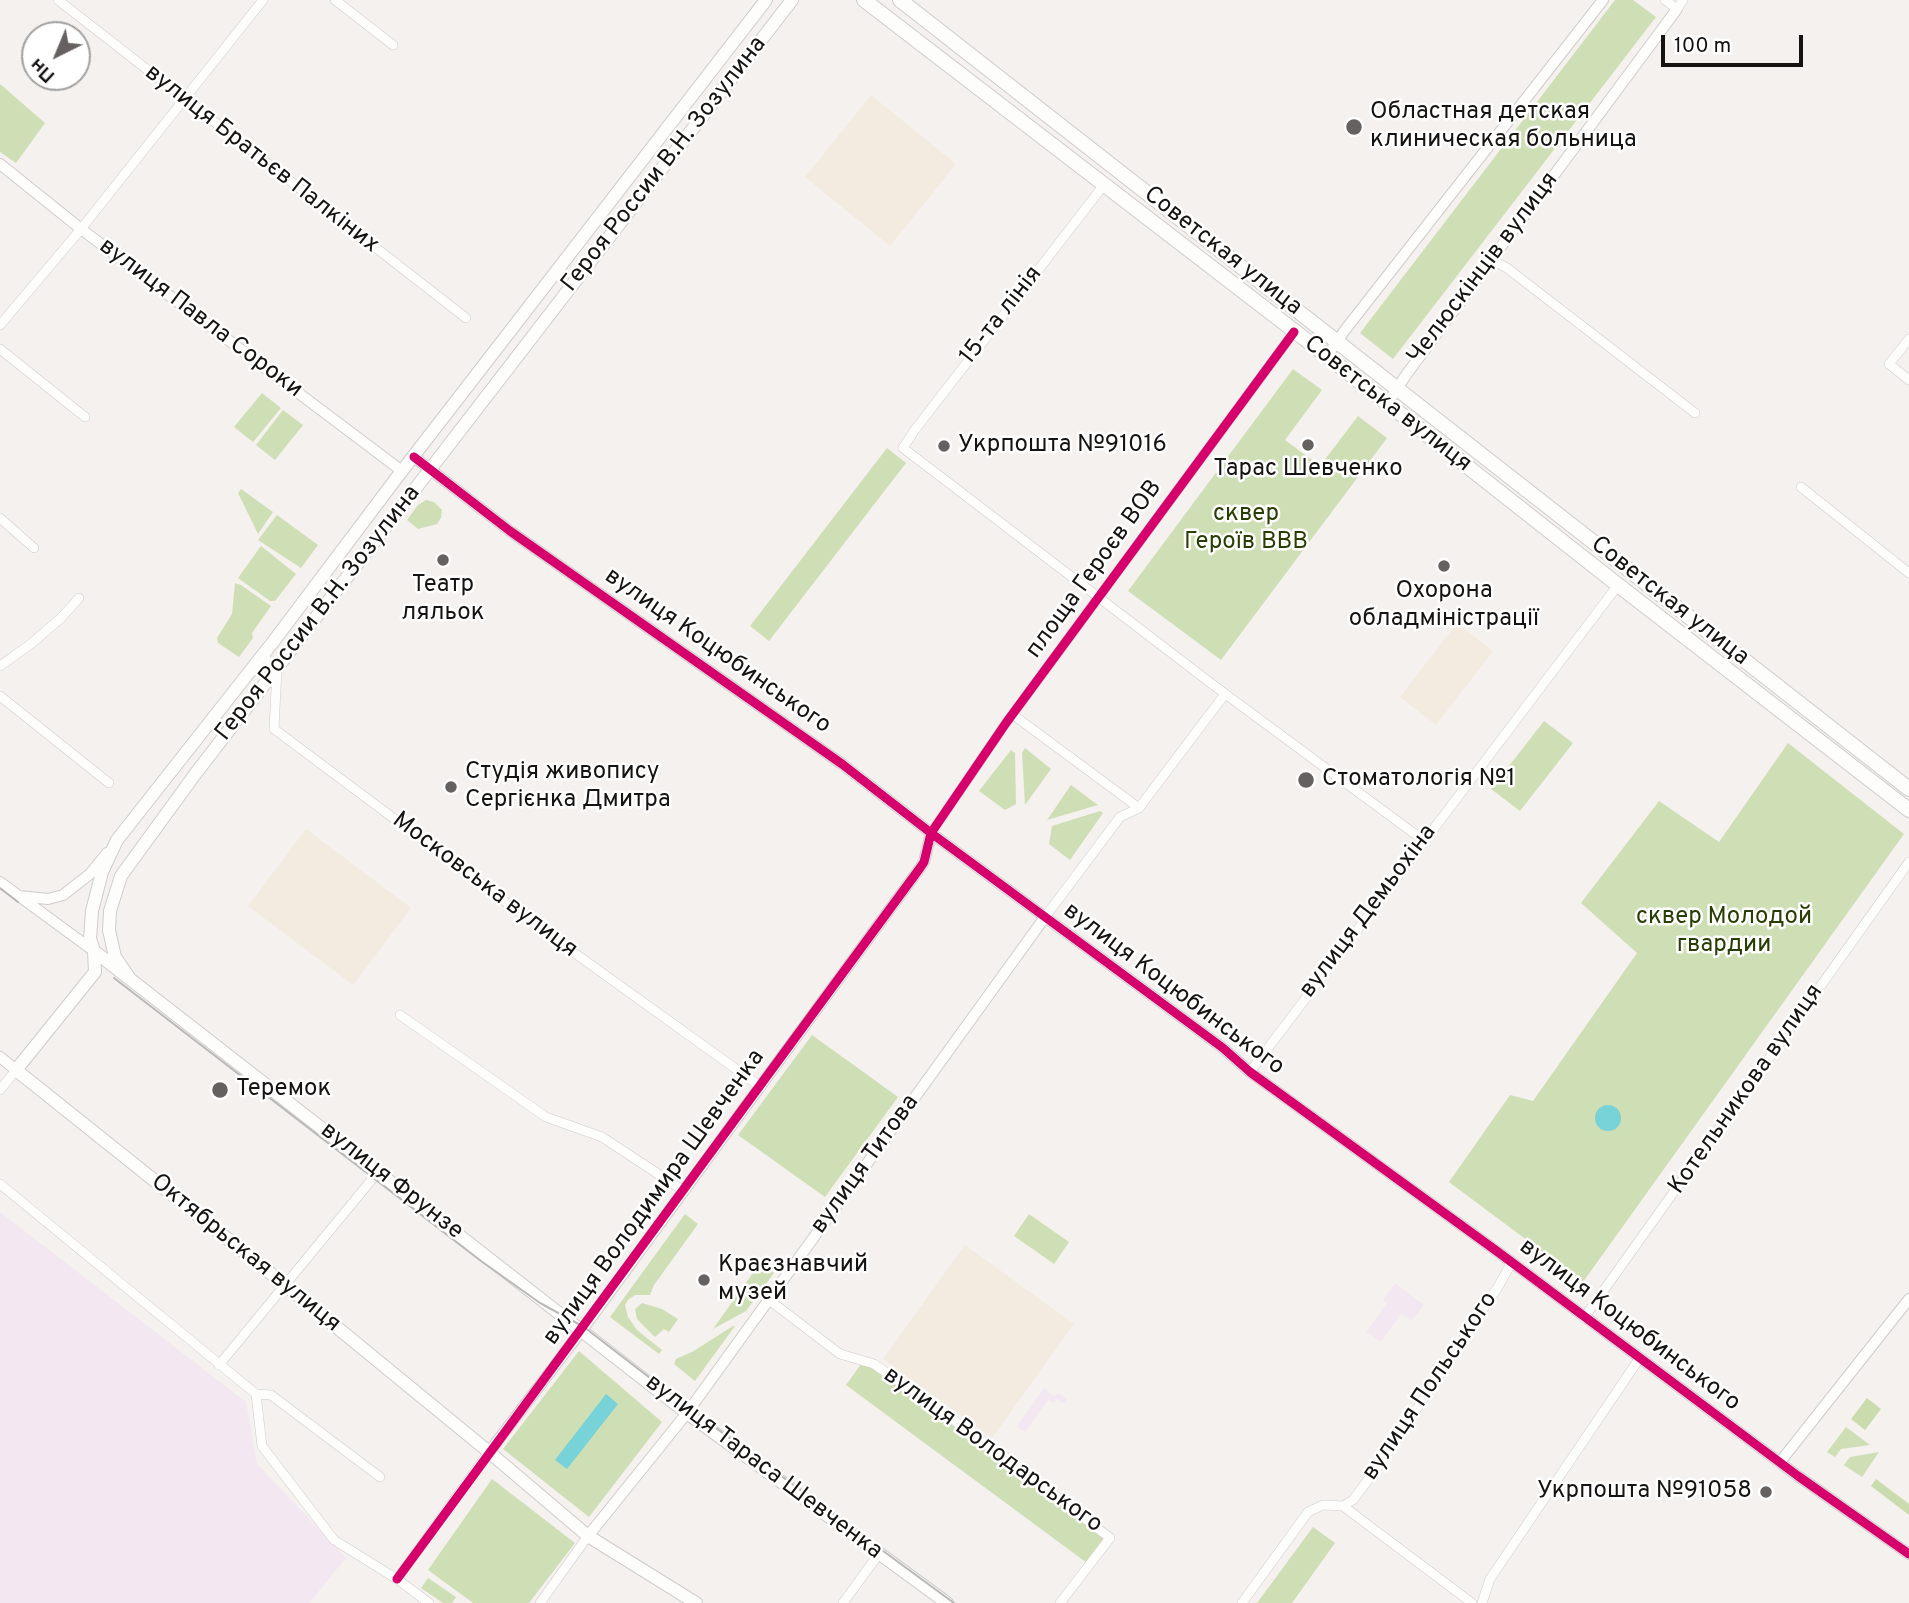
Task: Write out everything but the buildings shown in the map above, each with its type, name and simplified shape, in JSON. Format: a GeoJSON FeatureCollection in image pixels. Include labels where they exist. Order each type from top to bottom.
{"type":"FeatureCollection","features":[{"type":"Feature","properties":{"kind":"main road","name":"Героя России В.Н. Зозулина"},"geometry":{"type":"LineString","coordinates":[[16,1070],[95,972],[94,951],[90,939],[92,911],[102,872],[117,840],[766,0]]}},
{"type":"Feature","properties":{"kind":"main road","name":"Героя России В.Н. Зозулина"},"geometry":{"type":"LineString","coordinates":[[130,979],[115,957],[109,930],[110,911],[121,876],[163,817],[792,0]]}},
{"type":"Feature","properties":{"kind":"main road","name":"Совєтська вулиця"},"geometry":{"type":"LineString","coordinates":[[864,0],[1327,356],[1909,810]]}},
{"type":"Feature","properties":{"kind":"main road","name":"Советская улица"},"geometry":{"type":"LineString","coordinates":[[900,0],[1909,789]]}},
{"type":"Feature","properties":{"kind":"main road","name":"вулиця Фрунзе"},"geometry":{"type":"LineString","coordinates":[[94,951],[582,1330]]}},
{"type":"Feature","properties":{"kind":"main road","name":"Октябрьская вулиця"},"geometry":{"type":"LineString","coordinates":[[16,1070],[284,1284],[588,1536],[696,1603]]}},
{"type":"Feature","properties":{"kind":"main road","name":"вулиця Тараса Шевченка"},"geometry":{"type":"LineString","coordinates":[[582,1330],[687,1413],[947,1603]]}},
{"type":"Feature","properties":{"kind":"street","name":"вулиця Братьєв Палкіних"},"geometry":{"type":"LineString","coordinates":[[58,0],[466,318]]}},
{"type":"Feature","properties":{"kind":"street"},"geometry":{"type":"LineString","coordinates":[[0,326],[82,229],[263,0]]}},
{"type":"Feature","properties":{"kind":"street"},"geometry":{"type":"LineString","coordinates":[[335,0],[393,45]]}},
{"type":"Feature","properties":{"kind":"street"},"geometry":{"type":"LineString","coordinates":[[1327,356],[1603,0]]}},
{"type":"Feature","properties":{"kind":"street"},"geometry":{"type":"LineString","coordinates":[[1665,0],[1680,5]]}},
{"type":"Feature","properties":{"kind":"street","name":"Челюскінців вулиця"},"geometry":{"type":"LineString","coordinates":[[1387,404],[1680,5]]}},
{"type":"Feature","properties":{"kind":"street","name":"вулиця Павла Сороки"},"geometry":{"type":"LineString","coordinates":[[0,164],[402,471]]}},
{"type":"Feature","properties":{"kind":"street","name":"15-та лінія"},"geometry":{"type":"LineString","coordinates":[[1098,597],[903,448],[1103,186]]}},
{"type":"Feature","properties":{"kind":"street"},"geometry":{"type":"LineString","coordinates":[[1492,260],[1507,268],[1695,413]]}},
{"type":"Feature","properties":{"kind":"street","name":"площа Героєв ВОВ"},"geometry":{"type":"LineString","coordinates":[[931,833],[1012,714],[1294,332]]}},
{"type":"Feature","properties":{"kind":"street"},"geometry":{"type":"LineString","coordinates":[[1909,339],[1889,364],[1909,380]]}},
{"type":"Feature","properties":{"kind":"street"},"geometry":{"type":"LineString","coordinates":[[0,349],[85,417]]}},
{"type":"Feature","properties":{"kind":"street","name":"вулиця Коцюбинського"},"geometry":{"type":"LineString","coordinates":[[414,457],[510,531],[842,764],[1045,918],[1223,1048],[1250,1072],[1909,1554]]}},
{"type":"Feature","properties":{"kind":"street"},"geometry":{"type":"LineString","coordinates":[[1801,487],[1909,573]]}},
{"type":"Feature","properties":{"kind":"street"},"geometry":{"type":"LineString","coordinates":[[0,518],[34,548]]}},
{"type":"Feature","properties":{"kind":"street","name":"вулиця Демьохіна"},"geometry":{"type":"LineString","coordinates":[[1250,1072],[1618,585]]}},
{"type":"Feature","properties":{"kind":"street"},"geometry":{"type":"LineString","coordinates":[[1098,597],[1225,694],[1425,839]]}},
{"type":"Feature","properties":{"kind":"street"},"geometry":{"type":"LineString","coordinates":[[0,666],[41,635],[79,598]]}},
{"type":"Feature","properties":{"kind":"street"},"geometry":{"type":"LineString","coordinates":[[262,655],[277,669]]}},
{"type":"Feature","properties":{"kind":"street","name":"Московська вулиця"},"geometry":{"type":"LineString","coordinates":[[277,669],[274,729],[562,944],[761,1087]]}},
{"type":"Feature","properties":{"kind":"street"},"geometry":{"type":"LineString","coordinates":[[1045,918],[1120,817],[1139,808],[1225,694]]}},
{"type":"Feature","properties":{"kind":"street"},"geometry":{"type":"LineString","coordinates":[[0,696],[109,783]]}},
{"type":"Feature","properties":{"kind":"street"},"geometry":{"type":"LineString","coordinates":[[1012,714],[1139,808]]}},
{"type":"Feature","properties":{"kind":"street","name":"вулиця Володимира Шевченка"},"geometry":{"type":"LineString","coordinates":[[397,1579],[924,862],[931,833]]}},
{"type":"Feature","properties":{"kind":"street"},"geometry":{"type":"LineString","coordinates":[[19,896],[48,899],[63,895],[90,874],[117,840]]}},
{"type":"Feature","properties":{"kind":"street","name":"Котельникова вулиця"},"geometry":{"type":"LineString","coordinates":[[1584,1318],[1909,862]]}},
{"type":"Feature","properties":{"kind":"street","name":"вулиця Фрунзе"},"geometry":{"type":"LineString","coordinates":[[0,882],[94,951]]}},
{"type":"Feature","properties":{"kind":"street","name":"вулиця Титова"},"geometry":{"type":"LineString","coordinates":[[588,1536],[687,1413],[1024,943],[1045,918]]}},
{"type":"Feature","properties":{"kind":"street"},"geometry":{"type":"LineString","coordinates":[[400,1015],[546,1116],[602,1137],[684,1191]]}},
{"type":"Feature","properties":{"kind":"street","name":"Октябрьская вулиця"},"geometry":{"type":"LineString","coordinates":[[0,1057],[16,1070]]}},
{"type":"Feature","properties":{"kind":"street"},"geometry":{"type":"LineString","coordinates":[[0,1090],[16,1070]]}},
{"type":"Feature","properties":{"kind":"street"},"geometry":{"type":"LineString","coordinates":[[219,1366],[378,1172]]}},
{"type":"Feature","properties":{"kind":"street"},"geometry":{"type":"LineString","coordinates":[[0,1184],[219,1366],[256,1394],[271,1395],[380,1477]]}},
{"type":"Feature","properties":{"kind":"street","name":"вулиця Польського"},"geometry":{"type":"LineString","coordinates":[[1343,1506],[1353,1500],[1382,1461],[1512,1262]]}},
{"type":"Feature","properties":{"kind":"street"},"geometry":{"type":"LineString","coordinates":[[1780,1462],[1909,1299]]}},
{"type":"Feature","properties":{"kind":"street","name":"вулиця Володарського"},"geometry":{"type":"LineString","coordinates":[[769,1300],[840,1354],[874,1364],[995,1449],[1110,1538],[1060,1603]]}},
{"type":"Feature","properties":{"kind":"street"},"geometry":{"type":"LineString","coordinates":[[1482,1603],[1490,1579],[1639,1359]]}},
{"type":"Feature","properties":{"kind":"street"},"geometry":{"type":"LineString","coordinates":[[256,1394],[262,1446],[334,1540],[397,1579],[429,1603]]}},
{"type":"Feature","properties":{"kind":"street"},"geometry":{"type":"LineString","coordinates":[[1242,1603],[1308,1512],[1323,1505],[1343,1506],[1472,1603]]}},
{"type":"Feature","properties":{"kind":"street"},"geometry":{"type":"LineString","coordinates":[[540,1603],[588,1536]]}},
{"type":"Feature","properties":{"kind":"street"},"geometry":{"type":"LineString","coordinates":[[843,1603],[878,1555]]}},
{"type":"Feature","properties":{"kind":"shaded area"},"geometry":{"type":"Polygon","coordinates":[[[871,95],[956,164],[890,246],[805,177],[871,95]]]}},
{"type":"Feature","properties":{"kind":"shaded area"},"geometry":{"type":"Polygon","coordinates":[[[1457,623],[1493,651],[1436,725],[1400,697],[1457,623]]]}},
{"type":"Feature","properties":{"kind":"shaded area"},"geometry":{"type":"Polygon","coordinates":[[[306,829],[411,908],[353,985],[248,906],[306,829]]]}},
{"type":"Feature","properties":{"kind":"shaded area"},"geometry":{"type":"Polygon","coordinates":[[[0,1212],[246,1402],[257,1464],[346,1558],[309,1603],[0,1603],[0,1212]]]}},
{"type":"Feature","properties":{"kind":"shaded area"},"geometry":{"type":"Polygon","coordinates":[[[965,1245],[1074,1324],[992,1438],[883,1359],[965,1245]]]}},
{"type":"Feature","properties":{"kind":"shaded area"},"geometry":{"type":"Polygon","coordinates":[[[1395,1283],[1424,1305],[1412,1321],[1401,1314],[1381,1342],[1366,1332],[1387,1303],[1383,1300],[1395,1283]]]}},
{"type":"Feature","properties":{"kind":"shaded area"},"geometry":{"type":"Polygon","coordinates":[[[1044,1388],[1054,1396],[1059,1393],[1067,1399],[1064,1404],[1057,1399],[1054,1402],[1048,1400],[1025,1432],[1017,1426],[1044,1388]]]}},
{"type":"Feature","properties":{"kind":"green space"},"geometry":{"type":"Polygon","coordinates":[[[1615,0],[1633,0],[1656,17],[1393,359],[1360,333],[1615,0]]]}},
{"type":"Feature","properties":{"kind":"green space"},"geometry":{"type":"Polygon","coordinates":[[[0,84],[45,123],[16,163],[0,152],[0,84]]]}},
{"type":"Feature","properties":{"kind":"green space","name":"сквер Героїв ВВВ"},"geometry":{"type":"Polygon","coordinates":[[[1293,369],[1322,390],[1285,440],[1320,466],[1358,416],[1387,438],[1221,660],[1128,591],[1293,369]]]}},
{"type":"Feature","properties":{"kind":"green space"},"geometry":{"type":"Polygon","coordinates":[[[262,393],[281,408],[253,442],[234,427],[262,393]]]}},
{"type":"Feature","properties":{"kind":"green space"},"geometry":{"type":"Polygon","coordinates":[[[283,410],[303,425],[275,460],[256,445],[283,410]]]}},
{"type":"Feature","properties":{"kind":"green space"},"geometry":{"type":"Polygon","coordinates":[[[887,448],[906,463],[769,641],[750,626],[887,448]]]}},
{"type":"Feature","properties":{"kind":"green space"},"geometry":{"type":"Polygon","coordinates":[[[241,489],[273,512],[258,534],[238,493],[241,489]]]}},
{"type":"Feature","properties":{"kind":"green space"},"geometry":{"type":"Polygon","coordinates":[[[426,500],[434,502],[442,510],[441,518],[437,524],[418,529],[407,520],[418,505],[426,500]]]}},
{"type":"Feature","properties":{"kind":"green space"},"geometry":{"type":"Polygon","coordinates":[[[277,515],[318,545],[301,568],[258,540],[277,515]]]}},
{"type":"Feature","properties":{"kind":"green space"},"geometry":{"type":"Polygon","coordinates":[[[261,546],[296,574],[275,601],[270,601],[238,578],[261,546]]]}},
{"type":"Feature","properties":{"kind":"green space"},"geometry":{"type":"Polygon","coordinates":[[[235,583],[271,606],[239,657],[218,643],[217,638],[232,614],[235,583]]]}},
{"type":"Feature","properties":{"kind":"green space"},"geometry":{"type":"Polygon","coordinates":[[[1544,721],[1573,743],[1520,811],[1491,789],[1544,721]]]}},
{"type":"Feature","properties":{"kind":"green space","name":"сквер Молодой гвардии"},"geometry":{"type":"Polygon","coordinates":[[[1788,743],[1904,834],[1583,1282],[1449,1182],[1510,1095],[1533,1101],[1637,953],[1581,903],[1659,801],[1719,842],[1788,743]]]}},
{"type":"Feature","properties":{"kind":"green space"},"geometry":{"type":"Polygon","coordinates":[[[1025,748],[1051,769],[1025,805],[1022,753],[1025,748]]]}},
{"type":"Feature","properties":{"kind":"green space"},"geometry":{"type":"Polygon","coordinates":[[[1011,750],[1015,753],[1016,804],[1005,810],[979,791],[1011,750]]]}},
{"type":"Feature","properties":{"kind":"green space"},"geometry":{"type":"Polygon","coordinates":[[[1071,785],[1098,805],[1047,820],[1071,785]]]}},
{"type":"Feature","properties":{"kind":"green space"},"geometry":{"type":"Polygon","coordinates":[[[1100,811],[1103,813],[1070,860],[1049,844],[1052,826],[1100,811]]]}},
{"type":"Feature","properties":{"kind":"green space"},"geometry":{"type":"Polygon","coordinates":[[[812,1035],[898,1097],[825,1197],[738,1135],[812,1035]]]}},
{"type":"Feature","properties":{"kind":"green space"},"geometry":{"type":"Polygon","coordinates":[[[685,1214],[698,1224],[654,1285],[650,1295],[635,1295],[625,1305],[628,1317],[637,1330],[662,1350],[659,1354],[610,1317],[685,1214]]]}},
{"type":"Feature","properties":{"kind":"green space"},"geometry":{"type":"Polygon","coordinates":[[[1029,1214],[1069,1242],[1054,1264],[1014,1236],[1029,1214]]]}},
{"type":"Feature","properties":{"kind":"green space"},"geometry":{"type":"Polygon","coordinates":[[[760,1263],[774,1273],[746,1311],[713,1329],[760,1263]]]}},
{"type":"Feature","properties":{"kind":"green space"},"geometry":{"type":"Polygon","coordinates":[[[642,1303],[662,1309],[678,1319],[669,1332],[664,1329],[655,1337],[637,1319],[635,1309],[642,1303]]]}},
{"type":"Feature","properties":{"kind":"green space"},"geometry":{"type":"Polygon","coordinates":[[[733,1326],[695,1381],[674,1364],[676,1359],[733,1326]]]}},
{"type":"Feature","properties":{"kind":"green space"},"geometry":{"type":"Polygon","coordinates":[[[579,1351],[662,1422],[589,1517],[503,1449],[579,1351]]]}},
{"type":"Feature","properties":{"kind":"green space"},"geometry":{"type":"Polygon","coordinates":[[[864,1360],[1106,1539],[1087,1563],[846,1385],[864,1360]]]}},
{"type":"Feature","properties":{"kind":"green space"},"geometry":{"type":"Polygon","coordinates":[[[1867,1398],[1881,1409],[1865,1430],[1851,1419],[1867,1398]]]}},
{"type":"Feature","properties":{"kind":"green space"},"geometry":{"type":"Polygon","coordinates":[[[1846,1427],[1870,1445],[1841,1449],[1835,1457],[1827,1452],[1846,1427]]]}},
{"type":"Feature","properties":{"kind":"green space"},"geometry":{"type":"Polygon","coordinates":[[[1879,1452],[1862,1477],[1844,1465],[1850,1457],[1879,1452]]]}},
{"type":"Feature","properties":{"kind":"green space"},"geometry":{"type":"Polygon","coordinates":[[[492,1479],[575,1543],[529,1603],[473,1603],[428,1570],[492,1479]]]}},
{"type":"Feature","properties":{"kind":"green space"},"geometry":{"type":"Polygon","coordinates":[[[1876,1479],[1909,1504],[1909,1515],[1871,1486],[1876,1479]]]}},
{"type":"Feature","properties":{"kind":"green space"},"geometry":{"type":"Polygon","coordinates":[[[1313,1527],[1335,1543],[1292,1603],[1257,1603],[1313,1527]]]}},
{"type":"Feature","properties":{"kind":"green space"},"geometry":{"type":"Polygon","coordinates":[[[428,1578],[456,1597],[452,1603],[443,1603],[421,1588],[428,1578]]]}},
{"type":"Feature","properties":{"kind":"water"},"geometry":{"type":"Polygon","coordinates":[[[1608,1105],[1617,1109],[1621,1118],[1617,1127],[1608,1131],[1599,1127],[1595,1118],[1599,1109],[1608,1105]]]}},
{"type":"Feature","properties":{"kind":"water"},"geometry":{"type":"Polygon","coordinates":[[[606,1394],[618,1404],[567,1469],[555,1460],[606,1394]]]}},
{"type":"Feature","properties":{"kind":"tram line"},"geometry":{"type":"LineString","coordinates":[[0,888],[18,902]]}},
{"type":"Feature","properties":{"kind":"tram line"},"geometry":{"type":"LineString","coordinates":[[114,978],[481,1261],[540,1303],[584,1327],[690,1409],[954,1603]]}},
{"type":"Feature","properties":{"kind":"cycle path"},"geometry":{"type":"LineString","coordinates":[[397,1579],[920,868],[931,833],[1006,723],[1294,332]]}},
{"type":"Feature","properties":{"kind":"cycle path"},"geometry":{"type":"LineString","coordinates":[[414,457],[510,531],[842,764],[931,833],[1223,1048],[1250,1072],[1498,1252],[1798,1476],[1909,1554]]}},
{"type":"Feature","properties":{"kind":"place","name":"Областная детская клиническая больница"},"geometry":{"type":"Point","coordinates":[1354,127]}},
{"type":"Feature","properties":{"kind":"place","name":"Тарас Шевченко"},"geometry":{"type":"Point","coordinates":[1308,445]}},
{"type":"Feature","properties":{"kind":"place","name":"Укрпошта №91016"},"geometry":{"type":"Point","coordinates":[944,446]}},
{"type":"Feature","properties":{"kind":"place","name":"Театр ляльок"},"geometry":{"type":"Point","coordinates":[443,560]}},
{"type":"Feature","properties":{"kind":"place","name":"Охорона обладміністрації"},"geometry":{"type":"Point","coordinates":[1444,566]}},
{"type":"Feature","properties":{"kind":"place","name":"Стоматологія №1"},"geometry":{"type":"Point","coordinates":[1306,780]}},
{"type":"Feature","properties":{"kind":"place","name":"Студія живопису Сергієнка Дмитра"},"geometry":{"type":"Point","coordinates":[451,787]}},
{"type":"Feature","properties":{"kind":"place","name":"Теремок"},"geometry":{"type":"Point","coordinates":[220,1090]}},
{"type":"Feature","properties":{"kind":"place","name":"Краєзнавчий музей"},"geometry":{"type":"Point","coordinates":[704,1280]}},
{"type":"Feature","properties":{"kind":"place","name":"Укрпошта №91058"},"geometry":{"type":"Point","coordinates":[1766,1492]}}]}
